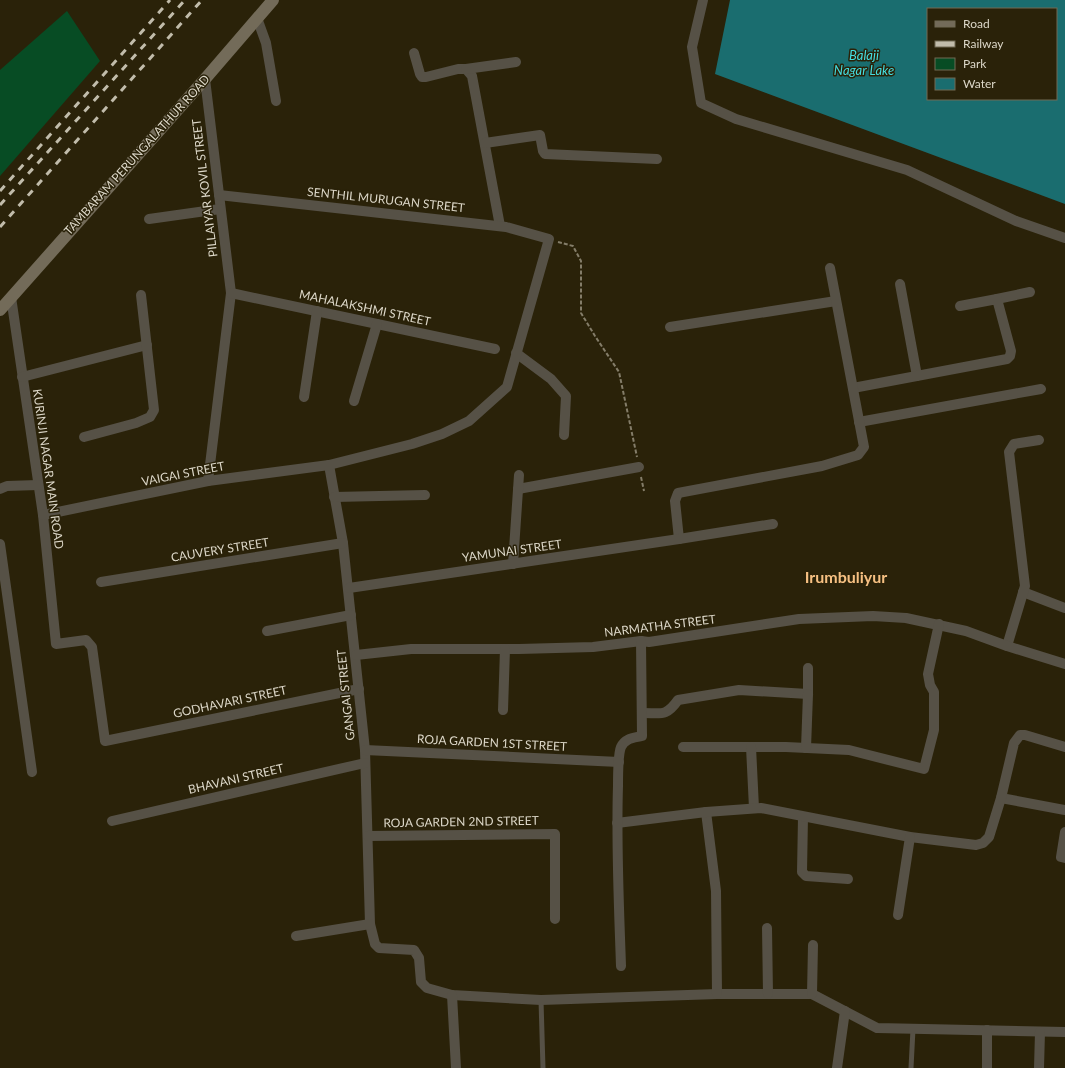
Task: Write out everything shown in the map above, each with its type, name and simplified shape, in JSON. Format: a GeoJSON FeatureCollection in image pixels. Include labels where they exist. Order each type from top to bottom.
{"type":"FeatureCollection","features":[{"type":"Feature","properties":{"kind":"street","name":"TAMBARAM PERUNGALATHUR ROAD"},"geometry":{"type":"LineString","coordinates":[[0,310],[273,0]]}},
{"type":"Feature","properties":{"kind":"street"},"geometry":{"type":"LineString","coordinates":[[703,0],[692,47],[701,103],[736,119],[907,170],[1016,221],[1065,238]]}},
{"type":"Feature","properties":{"kind":"street"},"geometry":{"type":"LineString","coordinates":[[258,18],[266,43],[276,101]]}},
{"type":"Feature","properties":{"kind":"street"},"geometry":{"type":"LineString","coordinates":[[414,53],[422,77],[458,69],[466,70],[516,62]]}},
{"type":"Feature","properties":{"kind":"street"},"geometry":{"type":"LineString","coordinates":[[466,70],[472,76],[500,226]]}},
{"type":"Feature","properties":{"kind":"street","name":"PILLAIYAR KOVIL STREET"},"geometry":{"type":"LineString","coordinates":[[205,79],[230,293],[208,481]]}},
{"type":"Feature","properties":{"kind":"street"},"geometry":{"type":"LineString","coordinates":[[485,143],[540,135],[542,151],[544,154],[657,159]]}},
{"type":"Feature","properties":{"kind":"street","name":"SENTHIL MURUGAN STREET"},"geometry":{"type":"LineString","coordinates":[[219,195],[500,226],[549,240]]}},
{"type":"Feature","properties":{"kind":"street"},"geometry":{"type":"LineString","coordinates":[[149,219],[220,209]]}},
{"type":"Feature","properties":{"kind":"street","name":"VAIGAI STREET"},"geometry":{"type":"LineString","coordinates":[[43,515],[208,481],[329,465],[412,444],[442,434],[469,421],[507,386],[549,240]]}},
{"type":"Feature","properties":{"kind":"street"},"geometry":{"type":"LineString","coordinates":[[679,539],[675,501],[678,493],[822,466],[858,454],[864,447],[830,268]]}},
{"type":"Feature","properties":{"kind":"street"},"geometry":{"type":"LineString","coordinates":[[900,284],[917,376]]}},
{"type":"Feature","properties":{"kind":"street"},"geometry":{"type":"LineString","coordinates":[[960,306],[1030,292]]}},
{"type":"Feature","properties":{"kind":"street","name":"MAHALAKSHMI STREET"},"geometry":{"type":"LineString","coordinates":[[230,293],[495,349]]}},
{"type":"Feature","properties":{"kind":"street"},"geometry":{"type":"LineString","coordinates":[[84,437],[136,423],[150,417],[154,410],[141,295]]}},
{"type":"Feature","properties":{"kind":"street","name":"KURINJI NAGAR MAIN ROAD"},"geometry":{"type":"LineString","coordinates":[[11,298],[43,515],[56,644],[86,640],[92,647],[105,741]]}},
{"type":"Feature","properties":{"kind":"street"},"geometry":{"type":"LineString","coordinates":[[853,388],[1007,359],[1010,356],[1011,351],[997,299]]}},
{"type":"Feature","properties":{"kind":"street"},"geometry":{"type":"LineString","coordinates":[[670,328],[836,301]]}},
{"type":"Feature","properties":{"kind":"street"},"geometry":{"type":"LineString","coordinates":[[304,397],[317,311]]}},
{"type":"Feature","properties":{"kind":"street"},"geometry":{"type":"LineString","coordinates":[[354,401],[377,324]]}},
{"type":"Feature","properties":{"kind":"street"},"geometry":{"type":"LineString","coordinates":[[22,377],[147,345]]}},
{"type":"Feature","properties":{"kind":"street"},"geometry":{"type":"LineString","coordinates":[[516,353],[551,379],[566,396],[564,435]]}},
{"type":"Feature","properties":{"kind":"street"},"geometry":{"type":"LineString","coordinates":[[859,422],[1041,389]]}},
{"type":"Feature","properties":{"kind":"street"},"geometry":{"type":"LineString","coordinates":[[1007,646],[1025,586],[1009,452],[1014,444],[1039,440]]}},
{"type":"Feature","properties":{"kind":"street","name":"GANGAI STREET"},"geometry":{"type":"LineString","coordinates":[[329,465],[343,543],[365,750],[370,924],[375,944],[379,948],[414,950],[419,958],[421,982],[427,988],[452,995]]}},
{"type":"Feature","properties":{"kind":"street"},"geometry":{"type":"LineString","coordinates":[[518,489],[639,467]]}},
{"type":"Feature","properties":{"kind":"street"},"geometry":{"type":"LineString","coordinates":[[513,564],[519,475]]}},
{"type":"Feature","properties":{"kind":"street"},"geometry":{"type":"LineString","coordinates":[[0,489],[7,486],[38,485]]}},
{"type":"Feature","properties":{"kind":"street"},"geometry":{"type":"LineString","coordinates":[[334,497],[425,496]]}},
{"type":"Feature","properties":{"kind":"street","name":"YAMUNAI STREET"},"geometry":{"type":"LineString","coordinates":[[348,588],[773,524]]}},
{"type":"Feature","properties":{"kind":"street","name":"CAUVERY STREET"},"geometry":{"type":"LineString","coordinates":[[100,582],[343,543]]}},
{"type":"Feature","properties":{"kind":"street"},"geometry":{"type":"LineString","coordinates":[[0,544],[32,772]]}},
{"type":"Feature","properties":{"kind":"street"},"geometry":{"type":"LineString","coordinates":[[1023,592],[1065,608]]}},
{"type":"Feature","properties":{"kind":"street"},"geometry":{"type":"LineString","coordinates":[[267,631],[351,615]]}},
{"type":"Feature","properties":{"kind":"street","name":"NARMATHA STREET"},"geometry":{"type":"LineString","coordinates":[[356,655],[410,649],[593,647],[649,642],[799,619],[873,616],[906,618],[939,624],[966,631],[1007,646],[1065,664]]}},
{"type":"Feature","properties":{"kind":"street"},"geometry":{"type":"LineString","coordinates":[[683,747],[751,747],[849,750],[924,769],[934,730],[934,692],[930,685],[928,674],[939,624]]}},
{"type":"Feature","properties":{"kind":"street"},"geometry":{"type":"LineString","coordinates":[[621,966],[616,822],[619,762],[621,747],[625,741],[642,736],[643,713],[641,642]]}},
{"type":"Feature","properties":{"kind":"street"},"geometry":{"type":"LineString","coordinates":[[503,710],[505,649]]}},
{"type":"Feature","properties":{"kind":"street"},"geometry":{"type":"LineString","coordinates":[[806,748],[808,668]]}},
{"type":"Feature","properties":{"kind":"street","name":"GODHAVARI STREET"},"geometry":{"type":"LineString","coordinates":[[105,741],[359,688]]}},
{"type":"Feature","properties":{"kind":"street"},"geometry":{"type":"LineString","coordinates":[[643,713],[666,713],[678,700],[739,690],[808,694]]}},
{"type":"Feature","properties":{"kind":"street"},"geometry":{"type":"LineString","coordinates":[[616,822],[706,812],[761,808],[910,837],[976,845],[983,843],[989,837],[1014,743],[1020,735],[1065,746]]}},
{"type":"Feature","properties":{"kind":"street"},"geometry":{"type":"LineString","coordinates":[[751,747],[754,808]]}},
{"type":"Feature","properties":{"kind":"street","name":"ROJA GARDEN 1ST STREET"},"geometry":{"type":"LineString","coordinates":[[365,750],[619,762]]}},
{"type":"Feature","properties":{"kind":"street","name":"BHAVANI STREET"},"geometry":{"type":"LineString","coordinates":[[112,821],[365,763]]}},
{"type":"Feature","properties":{"kind":"street"},"geometry":{"type":"LineString","coordinates":[[1000,798],[1065,810]]}},
{"type":"Feature","properties":{"kind":"street"},"geometry":{"type":"LineString","coordinates":[[706,812],[716,892],[717,994]]}},
{"type":"Feature","properties":{"kind":"street"},"geometry":{"type":"LineString","coordinates":[[803,817],[802,872],[806,876],[848,879]]}},
{"type":"Feature","properties":{"kind":"street"},"geometry":{"type":"LineString","coordinates":[[1065,832],[1061,857],[1065,858]]}},
{"type":"Feature","properties":{"kind":"street","name":"ROJA GARDEN 2ND STREET"},"geometry":{"type":"LineString","coordinates":[[368,836],[555,834],[555,919]]}},
{"type":"Feature","properties":{"kind":"street"},"geometry":{"type":"LineString","coordinates":[[898,915],[910,837]]}},
{"type":"Feature","properties":{"kind":"street"},"geometry":{"type":"LineString","coordinates":[[296,936],[370,924]]}},
{"type":"Feature","properties":{"kind":"street"},"geometry":{"type":"LineString","coordinates":[[767,928],[768,994]]}},
{"type":"Feature","properties":{"kind":"street"},"geometry":{"type":"LineString","coordinates":[[812,994],[813,945]]}},
{"type":"Feature","properties":{"kind":"street"},"geometry":{"type":"LineString","coordinates":[[456,1068],[452,995],[541,1000],[717,994],[812,994],[877,1028],[1065,1032]]}},
{"type":"Feature","properties":{"kind":"street"},"geometry":{"type":"LineString","coordinates":[[837,1068],[845,1011]]}},
{"type":"Feature","properties":{"kind":"street"},"geometry":{"type":"LineString","coordinates":[[987,1030],[987,1068]]}},
{"type":"Feature","properties":{"kind":"street"},"geometry":{"type":"LineString","coordinates":[[1039,1068],[1040,1032]]}},
{"type":"Feature","properties":{"kind":"lane"},"geometry":{"type":"LineString","coordinates":[[541,1000],[543,1068]]}},
{"type":"Feature","properties":{"kind":"lane"},"geometry":{"type":"LineString","coordinates":[[912,1068],[913,1029]]}},
{"type":"Feature","properties":{"kind":"path"},"geometry":{"type":"LineString","coordinates":[[549,240],[573,246],[581,261],[581,312],[619,372],[644,491]]}},
{"type":"Feature","properties":{"kind":"green space"},"geometry":{"type":"Polygon","coordinates":[[[67,11],[100,61],[0,176],[0,70],[67,11]]]}},
{"type":"Feature","properties":{"kind":"water","name":"Balaji Nagar Lake"},"geometry":{"type":"Polygon","coordinates":[[[730,0],[1065,0],[1065,204],[715,74],[730,0]]]}},
{"type":"Feature","properties":{"kind":"railway"},"geometry":{"type":"LineString","coordinates":[[0,191],[170,0]]}},
{"type":"Feature","properties":{"kind":"railway"},"geometry":{"type":"LineString","coordinates":[[0,205],[185,0]]}},
{"type":"Feature","properties":{"kind":"railway"},"geometry":{"type":"LineString","coordinates":[[0,227],[202,0]]}},
{"type":"Feature","properties":{"kind":"district","name":"Irumbuliyur"},"geometry":{"type":"Point","coordinates":[846,577]}}]}
